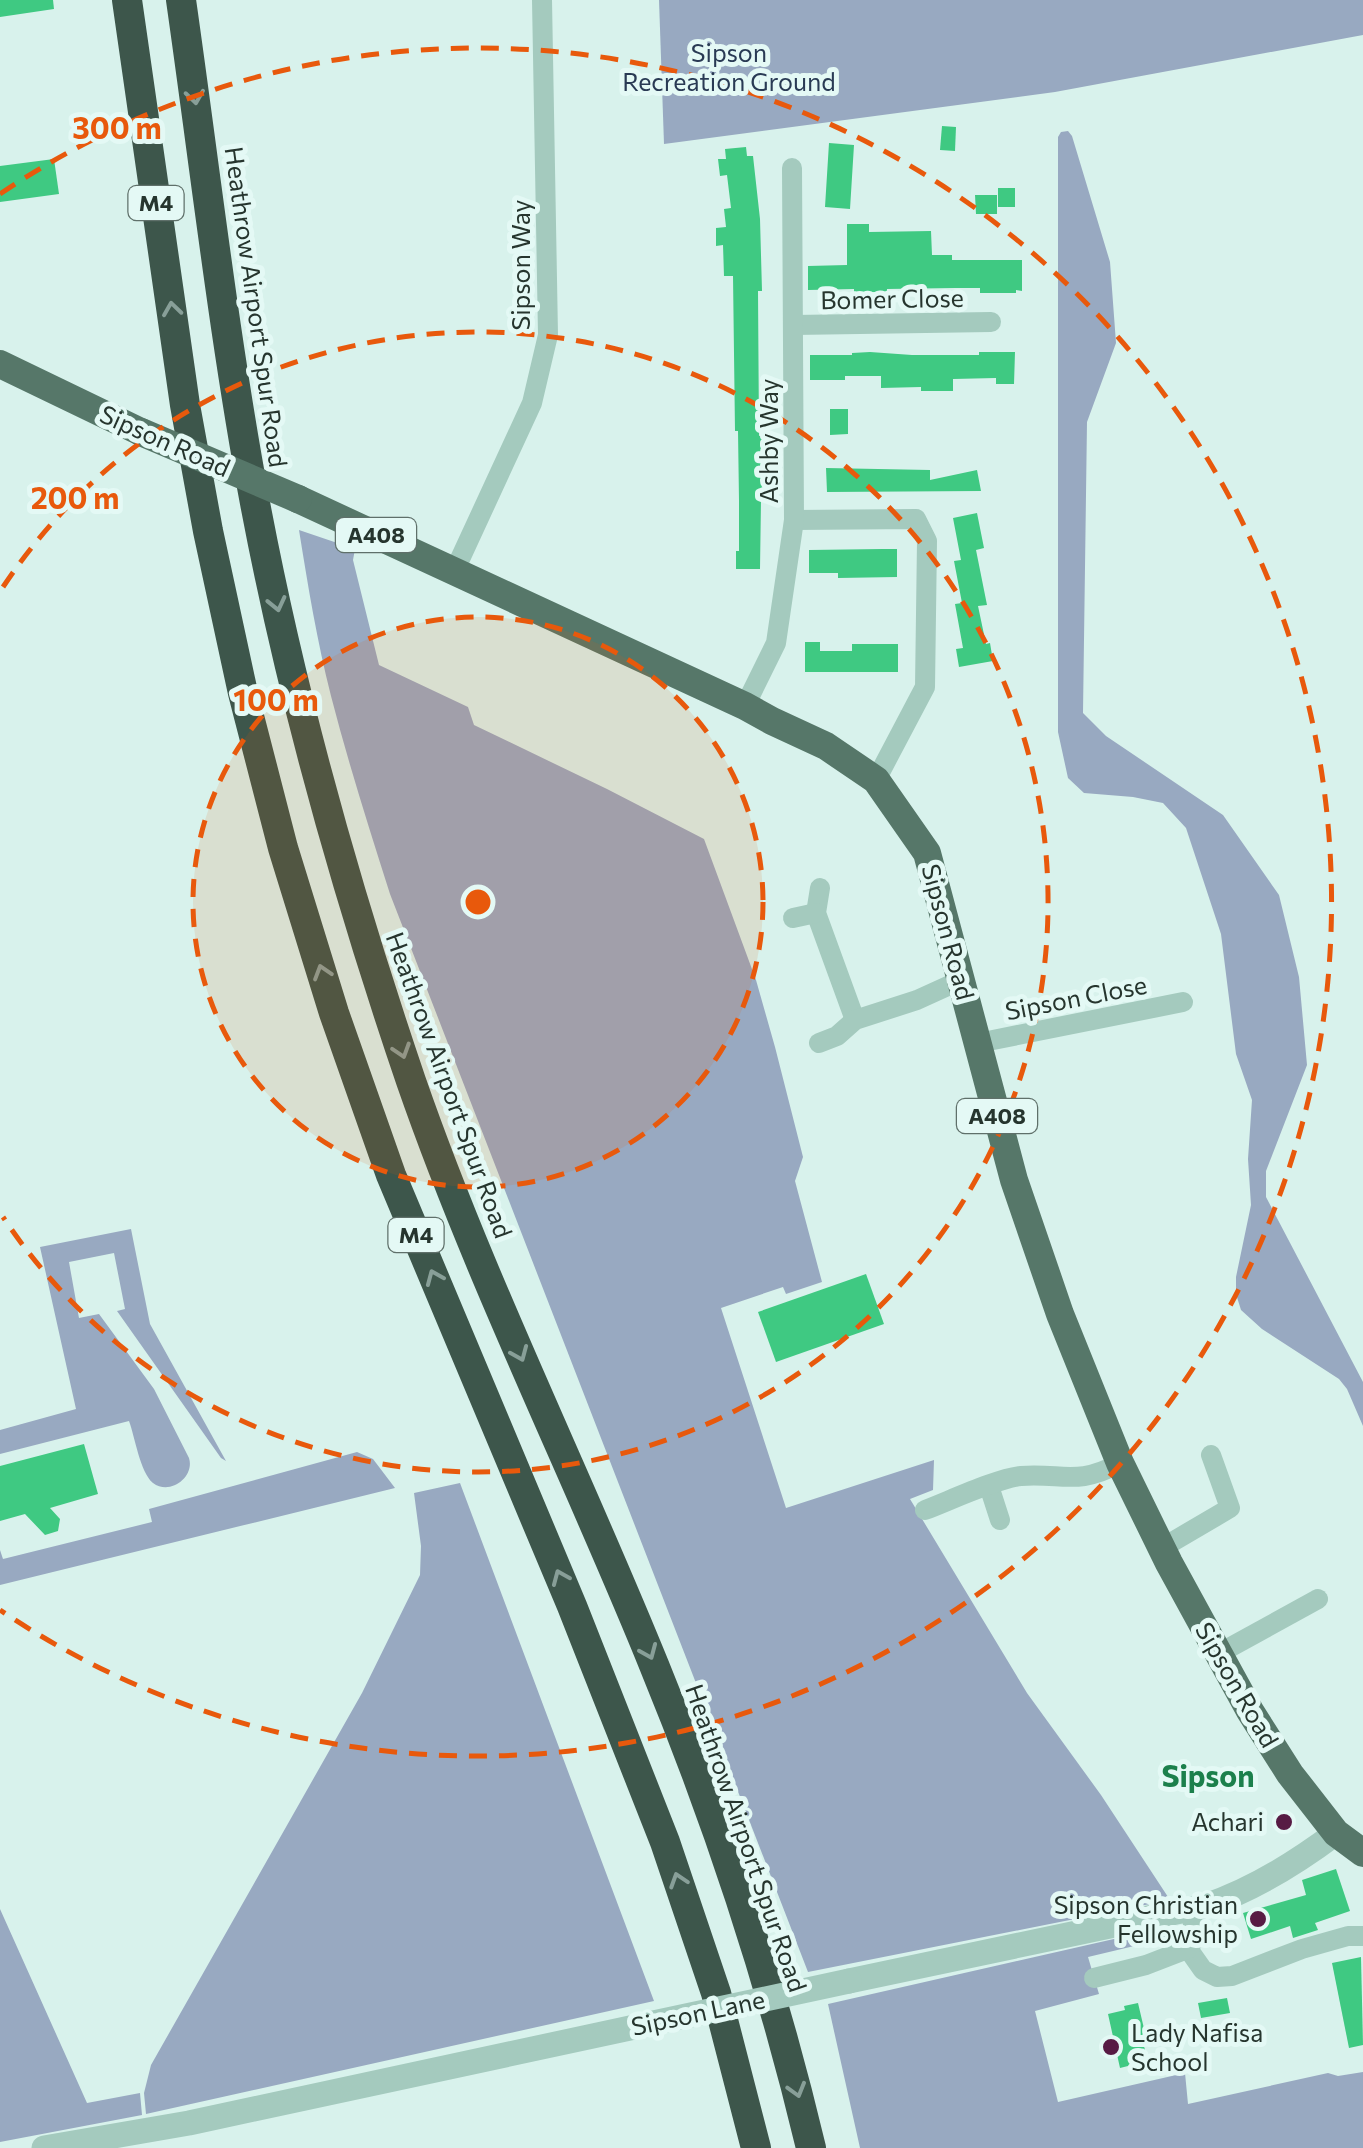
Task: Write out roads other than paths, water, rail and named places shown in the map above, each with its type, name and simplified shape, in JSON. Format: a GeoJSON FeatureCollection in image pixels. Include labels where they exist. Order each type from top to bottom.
{"type":"FeatureCollection","features":[{"type":"Feature","properties":{"kind":"highway","name":"M4"},"geometry":{"type":"LineString","coordinates":[[128,0],[186,405],[208,530],[282,848],[391,1175],[572,1606],[665,1842],[716,1993],[756,2148]]}},
{"type":"Feature","properties":{"kind":"highway","name":"Heathrow Airport Spur Road"},"geometry":{"type":"LineString","coordinates":[[181,0],[236,397],[256,508],[303,718],[364,936],[413,1086],[482,1266],[654,1664],[715,1824],[766,1982],[812,2148]]}},
{"type":"Feature","properties":{"kind":"main road","name":"Sipson Road"},"geometry":{"type":"LineString","coordinates":[[0,364],[745,706],[826,746],[876,780],[927,853],[1014,1180],[1060,1314],[1120,1464],[1250,1711],[1290,1774],[1336,1833],[1363,1853]]}},
{"type":"Feature","properties":{"kind":"street","name":"Sipson Way"},"geometry":{"type":"LineString","coordinates":[[454,572],[532,403],[548,335],[542,0]]}},
{"type":"Feature","properties":{"kind":"street","name":"Ashby Way"},"geometry":{"type":"LineString","coordinates":[[745,706],[776,644],[794,520],[792,168]]}},
{"type":"Feature","properties":{"kind":"street","name":"Bomer Close"},"geometry":{"type":"LineString","coordinates":[[794,325],[991,322]]}},
{"type":"Feature","properties":{"kind":"street"},"geometry":{"type":"LineString","coordinates":[[794,520],[916,520],[927,540],[925,688],[876,780]]}},
{"type":"Feature","properties":{"kind":"street"},"geometry":{"type":"LineString","coordinates":[[820,888],[816,913],[855,1020]]}},
{"type":"Feature","properties":{"kind":"street"},"geometry":{"type":"LineString","coordinates":[[793,918],[816,913]]}},
{"type":"Feature","properties":{"kind":"street"},"geometry":{"type":"LineString","coordinates":[[819,1044],[837,1036],[855,1020],[917,1000],[961,980]]}},
{"type":"Feature","properties":{"kind":"street","name":"Sipson Close"},"geometry":{"type":"LineString","coordinates":[[978,1043],[1183,1002]]}},
{"type":"Feature","properties":{"kind":"street"},"geometry":{"type":"LineString","coordinates":[[1162,1548],[1230,1508],[1211,1455]]}},
{"type":"Feature","properties":{"kind":"street"},"geometry":{"type":"LineString","coordinates":[[925,1510],[1018,1476],[1086,1477],[1120,1464]]}},
{"type":"Feature","properties":{"kind":"street"},"geometry":{"type":"LineString","coordinates":[[989,1486],[1000,1520]]}},
{"type":"Feature","properties":{"kind":"street"},"geometry":{"type":"LineString","coordinates":[[1218,1654],[1318,1599]]}},
{"type":"Feature","properties":{"kind":"street","name":"Sipson Lane"},"geometry":{"type":"LineString","coordinates":[[44,2148],[152,2139],[644,2025],[1189,1908],[1234,1896],[1336,1833]]}},
{"type":"Feature","properties":{"kind":"street"},"geometry":{"type":"LineString","coordinates":[[1189,1908],[1195,1931],[1191,1954],[1210,1975],[1239,1974],[1302,1949],[1348,1936],[1363,1936]]}},
{"type":"Feature","properties":{"kind":"street"},"geometry":{"type":"LineString","coordinates":[[1094,1978],[1190,1948]]}},
{"type":"Feature","properties":{"kind":"place","name":"Achari"},"geometry":{"type":"Point","coordinates":[1284,1822]}},
{"type":"Feature","properties":{"kind":"place","name":"Sipson Christian Fellowship"},"geometry":{"type":"Point","coordinates":[1258,1919]}},
{"type":"Feature","properties":{"kind":"place","name":"Lady Nafisa School"},"geometry":{"type":"Point","coordinates":[1111,2047]}},
{"type":"Feature","properties":{"kind":"district","name":"Sipson"},"geometry":{"type":"Point","coordinates":[1208,1777]}},
{"type":"Feature","properties":{"kind":"park label","name":"Sipson Recreation Ground"},"geometry":{"type":"Point","coordinates":[729,68]}}]}
